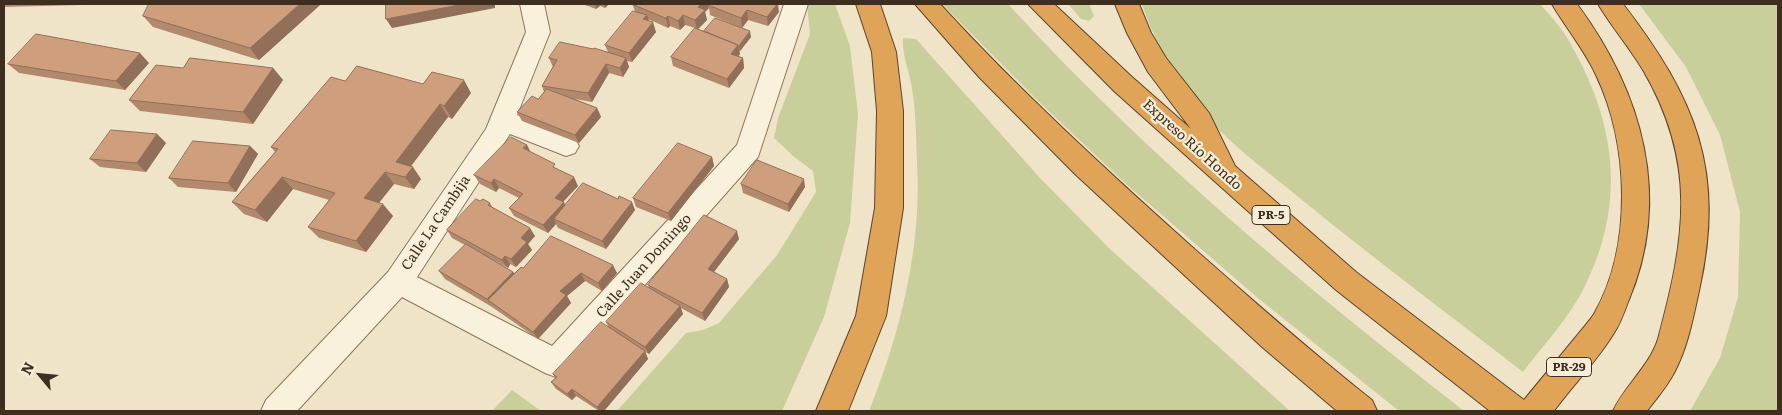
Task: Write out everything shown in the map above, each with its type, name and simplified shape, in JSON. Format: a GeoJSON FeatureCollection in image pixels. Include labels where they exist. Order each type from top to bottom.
{"type":"FeatureCollection","features":[{"type":"Feature","properties":{"kind":"highway"},"geometry":{"type":"LineString","coordinates":[[832,411],[871,316],[889,208],[890,111],[884,52],[868,4]]}},
{"type":"Feature","properties":{"kind":"highway"},"geometry":{"type":"LineString","coordinates":[[927,4],[956,38],[1103,185],[1311,372],[1361,411]]}},
{"type":"Feature","properties":{"kind":"highway","name":"Expreso Río Hondo"},"geometry":{"type":"LineString","coordinates":[[1040,4],[1123,84],[1346,281],[1514,411]]}},
{"type":"Feature","properties":{"kind":"highway"},"geometry":{"type":"LineString","coordinates":[[1127,4],[1139,33],[1157,65],[1200,120],[1228,178]]}},
{"type":"Feature","properties":{"kind":"highway","name":"PR-29"},"geometry":{"type":"LineString","coordinates":[[1535,411],[1604,324],[1625,274],[1633,240],[1638,180],[1634,154],[1625,119],[1612,80],[1596,48],[1564,4]]}},
{"type":"Feature","properties":{"kind":"highway"},"geometry":{"type":"LineString","coordinates":[[1610,4],[1646,54],[1664,86],[1679,121],[1695,180],[1694,230],[1689,270],[1664,361],[1628,411]]}},
{"type":"Feature","properties":{"kind":"street","name":"Calle La Cambija"},"geometry":{"type":"LineString","coordinates":[[277,411],[398,281],[497,133],[538,32],[532,4]]}},
{"type":"Feature","properties":{"kind":"street","name":"Calle Juan Domingo"},"geometry":{"type":"LineString","coordinates":[[398,281],[556,363],[749,150],[796,4]]}},
{"type":"Feature","properties":{"kind":"street"},"geometry":{"type":"LineString","coordinates":[[502,120],[566,146]]}},
{"type":"Feature","properties":{"kind":"green space"},"geometry":{"type":"Polygon","coordinates":[[[807,4],[835,4],[850,46],[858,114],[850,223],[824,317],[782,411],[617,411],[686,333],[703,330],[719,323],[777,255],[816,192],[813,171],[774,138],[778,118],[810,34],[807,4]]]}},
{"type":"Feature","properties":{"kind":"green space"},"geometry":{"type":"Polygon","coordinates":[[[942,4],[1008,4],[1115,114],[1227,217],[1285,267],[1464,411],[1399,411],[1259,299],[1126,184],[1038,101],[942,4]]]}},
{"type":"Feature","properties":{"kind":"green space"},"geometry":{"type":"Polygon","coordinates":[[[1068,4],[1089,4],[1094,16],[1089,21],[1081,19],[1068,4]]]}},
{"type":"Feature","properties":{"kind":"green space"},"geometry":{"type":"Polygon","coordinates":[[[1142,4],[1540,4],[1566,36],[1583,67],[1596,97],[1605,128],[1610,159],[1611,190],[1607,222],[1599,254],[1585,286],[1564,319],[1523,372],[1352,240],[1232,142],[1198,106],[1173,70],[1152,31],[1142,4]]]}},
{"type":"Feature","properties":{"kind":"green space"},"geometry":{"type":"Polygon","coordinates":[[[1639,4],[1778,4],[1778,411],[1690,411],[1720,358],[1738,297],[1740,212],[1720,135],[1686,67],[1639,4]]]}},
{"type":"Feature","properties":{"kind":"green space"},"geometry":{"type":"Polygon","coordinates":[[[903,38],[916,39],[1040,178],[1110,249],[1290,411],[869,411],[899,321],[912,258],[916,226],[918,195],[915,113],[913,93],[903,50],[903,38]]]}},
{"type":"Feature","properties":{"kind":"green space"},"geometry":{"type":"Polygon","coordinates":[[[512,390],[541,411],[492,411],[512,390]]]}},
{"type":"Feature","properties":{"kind":"building"},"geometry":{"type":"Polygon","coordinates":[[[149,4],[300,4],[250,48],[143,16],[149,4]]]}},
{"type":"Feature","properties":{"kind":"building"},"geometry":{"type":"Polygon","coordinates":[[[386,4],[464,4],[386,19],[386,4]]]}},
{"type":"Feature","properties":{"kind":"building"},"geometry":{"type":"Polygon","coordinates":[[[632,4],[701,4],[698,7],[705,10],[695,20],[683,15],[678,21],[632,4]]]}},
{"type":"Feature","properties":{"kind":"building"},"geometry":{"type":"Polygon","coordinates":[[[709,4],[777,4],[767,17],[747,10],[741,18],[709,4]]]}},
{"type":"Feature","properties":{"kind":"building"},"geometry":{"type":"Polygon","coordinates":[[[633,11],[647,15],[643,19],[653,22],[629,53],[605,45],[633,11]]]}},
{"type":"Feature","properties":{"kind":"building"},"geometry":{"type":"Polygon","coordinates":[[[715,18],[750,31],[739,46],[704,31],[715,18]]]}},
{"type":"Feature","properties":{"kind":"building"},"geometry":{"type":"Polygon","coordinates":[[[695,28],[738,45],[731,54],[743,58],[727,79],[671,57],[695,28]]]}},
{"type":"Feature","properties":{"kind":"building"},"geometry":{"type":"Polygon","coordinates":[[[36,34],[140,53],[116,81],[8,64],[36,34]]]}},
{"type":"Feature","properties":{"kind":"building"},"geometry":{"type":"Polygon","coordinates":[[[560,42],[594,48],[626,58],[620,68],[606,64],[588,93],[542,86],[557,60],[549,58],[560,42]]]}},
{"type":"Feature","properties":{"kind":"building"},"geometry":{"type":"Polygon","coordinates":[[[190,58],[273,68],[243,112],[129,100],[156,65],[183,68],[190,58]]]}},
{"type":"Feature","properties":{"kind":"building"},"geometry":{"type":"Polygon","coordinates":[[[357,66],[423,84],[432,72],[464,80],[444,106],[440,104],[396,162],[413,167],[405,177],[385,172],[364,198],[383,204],[356,241],[308,227],[335,193],[282,177],[255,210],[232,202],[278,149],[271,147],[331,77],[345,81],[357,66]]]}},
{"type":"Feature","properties":{"kind":"building"},"geometry":{"type":"Polygon","coordinates":[[[547,89],[597,108],[575,135],[517,112],[532,96],[538,99],[547,89]]]}},
{"type":"Feature","properties":{"kind":"building"},"geometry":{"type":"Polygon","coordinates":[[[111,130],[157,134],[137,163],[90,159],[111,130]]]}},
{"type":"Feature","properties":{"kind":"building"},"geometry":{"type":"Polygon","coordinates":[[[511,137],[527,145],[523,148],[555,164],[553,167],[574,177],[555,198],[564,202],[543,225],[509,208],[523,194],[494,179],[491,183],[474,175],[511,137]]]}},
{"type":"Feature","properties":{"kind":"building"},"geometry":{"type":"Polygon","coordinates":[[[193,141],[250,146],[228,183],[169,178],[193,141]]]}},
{"type":"Feature","properties":{"kind":"building"},"geometry":{"type":"Polygon","coordinates":[[[678,143],[712,157],[668,213],[633,198],[678,143]]]}},
{"type":"Feature","properties":{"kind":"building"},"geometry":{"type":"Polygon","coordinates":[[[757,160],[804,179],[788,204],[741,184],[757,160]]]}},
{"type":"Feature","properties":{"kind":"building"},"geometry":{"type":"Polygon","coordinates":[[[583,183],[618,199],[619,196],[632,202],[602,241],[554,219],[583,183]]]}},
{"type":"Feature","properties":{"kind":"building"},"geometry":{"type":"Polygon","coordinates":[[[476,199],[480,201],[483,199],[490,203],[488,205],[530,228],[521,238],[527,242],[511,259],[505,256],[502,260],[447,230],[476,199]]]}},
{"type":"Feature","properties":{"kind":"building"},"geometry":{"type":"Polygon","coordinates":[[[704,215],[737,231],[708,269],[727,279],[702,313],[648,285],[704,215]]]}},
{"type":"Feature","properties":{"kind":"building"},"geometry":{"type":"Polygon","coordinates":[[[551,236],[613,265],[598,283],[581,273],[560,291],[566,295],[533,332],[488,300],[521,267],[523,268],[551,236]]]}},
{"type":"Feature","properties":{"kind":"building"},"geometry":{"type":"Polygon","coordinates":[[[466,244],[513,272],[487,299],[439,271],[466,244]]]}},
{"type":"Feature","properties":{"kind":"building"},"geometry":{"type":"Polygon","coordinates":[[[641,283],[680,306],[645,347],[606,322],[641,283]]]}},
{"type":"Feature","properties":{"kind":"building"},"geometry":{"type":"Polygon","coordinates":[[[601,322],[645,351],[597,407],[572,389],[567,394],[551,382],[557,377],[553,374],[601,322]]]}}]}
